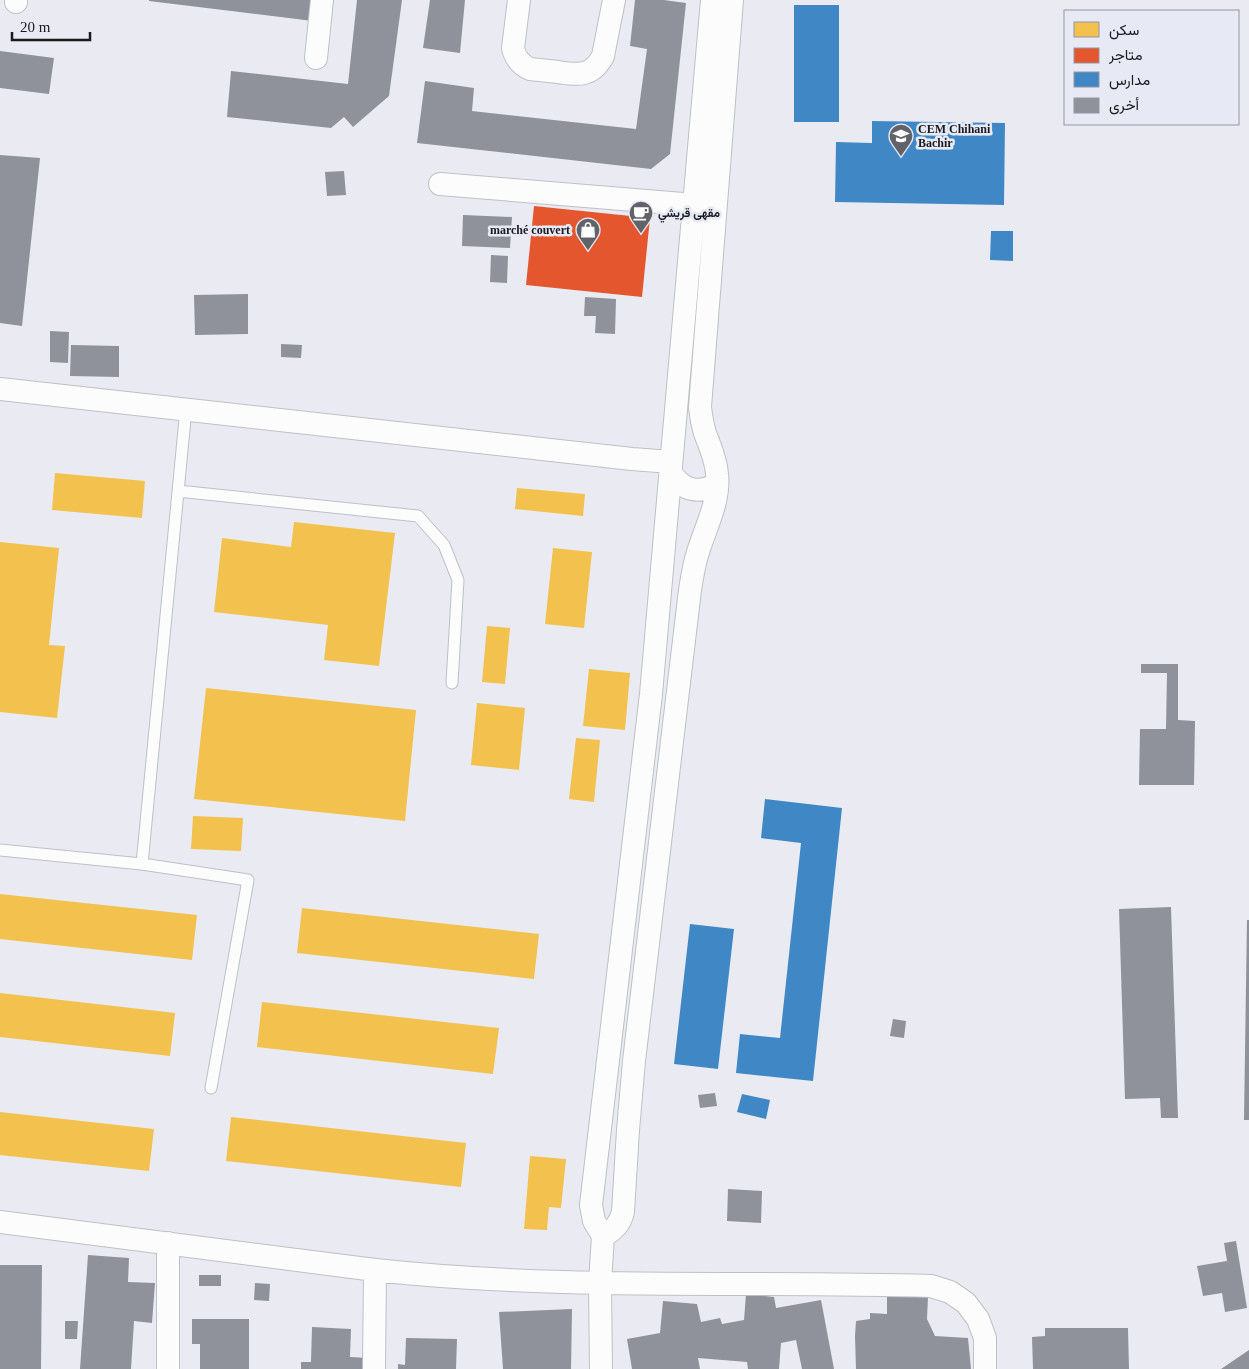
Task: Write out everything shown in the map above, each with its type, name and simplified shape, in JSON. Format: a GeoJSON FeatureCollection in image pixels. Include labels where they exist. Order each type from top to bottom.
{"type":"FeatureCollection","features":[{"type":"Feature","properties":{"kind":"street"},"geometry":{"type":"LineString","coordinates":[[316,58],[322,0]]}},
{"type":"Feature","properties":{"kind":"street"},"geometry":{"type":"LineString","coordinates":[[519,0],[512,48],[518,61],[530,69],[578,74],[586,73],[593,69],[603,56],[614,0]]}},
{"type":"Feature","properties":{"kind":"street"},"geometry":{"type":"LineString","coordinates":[[603,1236],[617,1226],[623,1212],[634,1061],[690,590],[697,554],[714,503],[718,475],[715,459],[704,432],[700,406],[712,0]]}},
{"type":"Feature","properties":{"kind":"street"},"geometry":{"type":"LineString","coordinates":[[602,1368],[600,1283],[603,1236],[594,1221],[591,1205],[651,694],[667,525],[671,460],[732,0]]}},
{"type":"Feature","properties":{"kind":"street"},"geometry":{"type":"LineString","coordinates":[[440,184],[705,206]]}},
{"type":"Feature","properties":{"kind":"street"},"geometry":{"type":"LineString","coordinates":[[0,390],[632,459],[671,460]]}},
{"type":"Feature","properties":{"kind":"street"},"geometry":{"type":"LineString","coordinates":[[709,443],[703,440],[684,438],[671,460],[675,479],[682,485],[690,489],[700,490],[717,484]]}},
{"type":"Feature","properties":{"kind":"street"},"geometry":{"type":"LineString","coordinates":[[0,1222],[432,1276],[600,1283],[931,1286],[950,1292],[961,1299],[978,1319],[985,1338],[985,1369]]}},
{"type":"Feature","properties":{"kind":"street"},"geometry":{"type":"LineString","coordinates":[[168,1243],[168,1369]]}},
{"type":"Feature","properties":{"kind":"street"},"geometry":{"type":"LineString","coordinates":[[374,1369],[375,1270]]}},
{"type":"Feature","properties":{"kind":"lane"},"geometry":{"type":"LineString","coordinates":[[142,864],[186,409]]}},
{"type":"Feature","properties":{"kind":"lane"},"geometry":{"type":"LineString","coordinates":[[178,491],[418,516],[444,544],[458,580],[452,682]]}},
{"type":"Feature","properties":{"kind":"lane"},"geometry":{"type":"LineString","coordinates":[[0,850],[142,864],[248,880],[211,1088]]}},
{"type":"Feature","properties":{"kind":"building: سكن"},"geometry":{"type":"Polygon","coordinates":[[[55,473],[145,481],[142,518],[52,510],[55,473]]]}},
{"type":"Feature","properties":{"kind":"building: سكن"},"geometry":{"type":"Polygon","coordinates":[[[517,488],[585,494],[583,516],[515,509],[517,488]]]}},
{"type":"Feature","properties":{"kind":"building: سكن"},"geometry":{"type":"Polygon","coordinates":[[[294,522],[395,533],[379,666],[324,660],[328,625],[214,612],[222,538],[291,547],[294,522]]]}},
{"type":"Feature","properties":{"kind":"building: سكن"},"geometry":{"type":"Polygon","coordinates":[[[0,542],[59,548],[49,645],[65,646],[57,718],[0,712],[0,542]]]}},
{"type":"Feature","properties":{"kind":"building: سكن"},"geometry":{"type":"Polygon","coordinates":[[[553,548],[592,552],[584,628],[545,624],[553,548]]]}},
{"type":"Feature","properties":{"kind":"building: سكن"},"geometry":{"type":"Polygon","coordinates":[[[487,626],[510,628],[505,684],[482,682],[487,626]]]}},
{"type":"Feature","properties":{"kind":"building: سكن"},"geometry":{"type":"Polygon","coordinates":[[[589,669],[630,673],[625,730],[583,726],[589,669]]]}},
{"type":"Feature","properties":{"kind":"building: سكن"},"geometry":{"type":"Polygon","coordinates":[[[206,688],[416,710],[405,821],[194,799],[206,688]]]}},
{"type":"Feature","properties":{"kind":"building: سكن"},"geometry":{"type":"Polygon","coordinates":[[[477,703],[525,708],[519,770],[471,765],[477,703]]]}},
{"type":"Feature","properties":{"kind":"building: سكن"},"geometry":{"type":"Polygon","coordinates":[[[576,738],[600,740],[594,802],[569,799],[576,738]]]}},
{"type":"Feature","properties":{"kind":"building: سكن"},"geometry":{"type":"Polygon","coordinates":[[[193,816],[243,818],[241,851],[191,849],[193,816]]]}},
{"type":"Feature","properties":{"kind":"building: سكن"},"geometry":{"type":"Polygon","coordinates":[[[0,894],[197,915],[192,960],[0,939],[0,894]]]}},
{"type":"Feature","properties":{"kind":"building: سكن"},"geometry":{"type":"Polygon","coordinates":[[[302,908],[539,934],[534,979],[297,953],[302,908]]]}},
{"type":"Feature","properties":{"kind":"building: سكن"},"geometry":{"type":"Polygon","coordinates":[[[0,993],[175,1013],[170,1056],[0,1037],[0,993]]]}},
{"type":"Feature","properties":{"kind":"building: سكن"},"geometry":{"type":"Polygon","coordinates":[[[262,1002],[499,1028],[493,1074],[257,1047],[262,1002]]]}},
{"type":"Feature","properties":{"kind":"building: سكن"},"geometry":{"type":"Polygon","coordinates":[[[0,1112],[154,1129],[149,1171],[0,1155],[0,1112]]]}},
{"type":"Feature","properties":{"kind":"building: سكن"},"geometry":{"type":"Polygon","coordinates":[[[231,1117],[466,1143],[461,1187],[226,1161],[231,1117]]]}},
{"type":"Feature","properties":{"kind":"building: سكن"},"geometry":{"type":"Polygon","coordinates":[[[530,1156],[566,1159],[561,1208],[549,1207],[547,1230],[524,1229],[530,1156]]]}},
{"type":"Feature","properties":{"kind":"building: متاجر","name":"marché couvert"},"geometry":{"type":"Polygon","coordinates":[[[534,206],[650,218],[642,297],[526,285],[534,206]]]}},
{"type":"Feature","properties":{"kind":"building: مدارس"},"geometry":{"type":"Polygon","coordinates":[[[794,5],[839,5],[839,122],[794,122],[794,5]]]}},
{"type":"Feature","properties":{"kind":"building: مدارس"},"geometry":{"type":"Polygon","coordinates":[[[872,121],[1005,123],[1004,205],[835,202],[836,142],[872,143],[872,121]]]}},
{"type":"Feature","properties":{"kind":"building: مدارس"},"geometry":{"type":"Polygon","coordinates":[[[991,231],[1013,231],[1013,261],[990,260],[991,231]]]}},
{"type":"Feature","properties":{"kind":"building: مدارس"},"geometry":{"type":"Polygon","coordinates":[[[765,799],[842,808],[813,1081],[736,1073],[740,1034],[780,1038],[801,843],[761,838],[765,799]]]}},
{"type":"Feature","properties":{"kind":"building: مدارس"},"geometry":{"type":"Polygon","coordinates":[[[690,924],[734,929],[718,1069],[674,1064],[690,924]]]}},
{"type":"Feature","properties":{"kind":"building: مدارس"},"geometry":{"type":"Polygon","coordinates":[[[742,1094],[770,1100],[766,1119],[737,1112],[742,1094]]]}},
{"type":"Feature","properties":{"kind":"building: أخرى"},"geometry":{"type":"Polygon","coordinates":[[[149,0],[315,0],[313,21],[149,0]]]}},
{"type":"Feature","properties":{"kind":"building: أخرى"},"geometry":{"type":"Polygon","coordinates":[[[357,0],[402,0],[389,96],[353,127],[344,117],[331,128],[227,117],[231,71],[348,84],[357,0]]]}},
{"type":"Feature","properties":{"kind":"building: أخرى"},"geometry":{"type":"Polygon","coordinates":[[[430,0],[465,0],[460,53],[423,48],[430,0]]]}},
{"type":"Feature","properties":{"kind":"building: أخرى"},"geometry":{"type":"Polygon","coordinates":[[[635,0],[664,0],[686,3],[670,154],[651,169],[417,143],[425,81],[474,88],[472,111],[636,129],[647,49],[630,46],[635,0]]]}},
{"type":"Feature","properties":{"kind":"building: أخرى"},"geometry":{"type":"Polygon","coordinates":[[[0,51],[54,58],[49,94],[0,88],[0,51]]]}},
{"type":"Feature","properties":{"kind":"building: أخرى"},"geometry":{"type":"Polygon","coordinates":[[[0,155],[40,158],[22,326],[0,323],[0,155]]]}},
{"type":"Feature","properties":{"kind":"building: أخرى"},"geometry":{"type":"Polygon","coordinates":[[[344,171],[346,195],[327,196],[325,172],[344,171]]]}},
{"type":"Feature","properties":{"kind":"building: أخرى"},"geometry":{"type":"Polygon","coordinates":[[[463,215],[512,217],[510,248],[462,246],[463,215]]]}},
{"type":"Feature","properties":{"kind":"building: أخرى"},"geometry":{"type":"Polygon","coordinates":[[[491,255],[508,256],[507,283],[490,282],[491,255]]]}},
{"type":"Feature","properties":{"kind":"building: أخرى"},"geometry":{"type":"Polygon","coordinates":[[[248,294],[248,334],[195,335],[194,295],[248,294]]]}},
{"type":"Feature","properties":{"kind":"building: أخرى"},"geometry":{"type":"Polygon","coordinates":[[[585,297],[616,299],[615,334],[595,333],[596,316],[584,316],[585,297]]]}},
{"type":"Feature","properties":{"kind":"building: أخرى"},"geometry":{"type":"Polygon","coordinates":[[[50,331],[69,332],[68,363],[50,362],[50,331]]]}},
{"type":"Feature","properties":{"kind":"building: أخرى"},"geometry":{"type":"Polygon","coordinates":[[[281,344],[302,345],[301,358],[281,357],[281,344]]]}},
{"type":"Feature","properties":{"kind":"building: أخرى"},"geometry":{"type":"Polygon","coordinates":[[[71,345],[119,346],[119,377],[70,376],[71,345]]]}},
{"type":"Feature","properties":{"kind":"building: أخرى"},"geometry":{"type":"Polygon","coordinates":[[[1141,664],[1178,664],[1178,720],[1195,721],[1194,785],[1139,785],[1140,729],[1166,729],[1167,673],[1141,673],[1141,664]]]}},
{"type":"Feature","properties":{"kind":"building: أخرى"},"geometry":{"type":"Polygon","coordinates":[[[1171,907],[1178,1118],[1161,1118],[1160,1098],[1125,1099],[1119,909],[1171,907]]]}},
{"type":"Feature","properties":{"kind":"building: أخرى"},"geometry":{"type":"Polygon","coordinates":[[[1247,920],[1249,920],[1249,1120],[1244,1120],[1247,920]]]}},
{"type":"Feature","properties":{"kind":"building: أخرى"},"geometry":{"type":"Polygon","coordinates":[[[893,1019],[906,1021],[904,1038],[890,1036],[893,1019]]]}},
{"type":"Feature","properties":{"kind":"building: أخرى"},"geometry":{"type":"Polygon","coordinates":[[[715,1093],[717,1106],[700,1108],[698,1095],[715,1093]]]}},
{"type":"Feature","properties":{"kind":"building: أخرى"},"geometry":{"type":"Polygon","coordinates":[[[728,1189],[762,1191],[761,1223],[727,1221],[728,1189]]]}},
{"type":"Feature","properties":{"kind":"building: أخرى"},"geometry":{"type":"Polygon","coordinates":[[[1236,1241],[1247,1308],[1225,1312],[1222,1293],[1203,1296],[1197,1266],[1227,1261],[1224,1243],[1236,1241]]]}},
{"type":"Feature","properties":{"kind":"building: أخرى"},"geometry":{"type":"Polygon","coordinates":[[[88,1255],[129,1258],[128,1282],[155,1283],[152,1323],[134,1321],[131,1369],[80,1369],[88,1255]]]}},
{"type":"Feature","properties":{"kind":"building: أخرى"},"geometry":{"type":"Polygon","coordinates":[[[0,1265],[42,1265],[41,1369],[0,1369],[0,1265]]]}},
{"type":"Feature","properties":{"kind":"building: أخرى"},"geometry":{"type":"Polygon","coordinates":[[[199,1275],[221,1275],[221,1286],[199,1286],[199,1275]]]}},
{"type":"Feature","properties":{"kind":"building: أخرى"},"geometry":{"type":"Polygon","coordinates":[[[255,1283],[270,1284],[269,1301],[254,1300],[255,1283]]]}},
{"type":"Feature","properties":{"kind":"building: أخرى"},"geometry":{"type":"Polygon","coordinates":[[[746,1294],[774,1297],[776,1308],[821,1300],[834,1369],[802,1369],[796,1340],[781,1343],[779,1369],[748,1369],[747,1362],[698,1358],[700,1369],[632,1369],[627,1339],[660,1333],[663,1301],[697,1304],[701,1322],[720,1318],[722,1324],[744,1320],[746,1294]]]}},
{"type":"Feature","properties":{"kind":"building: أخرى"},"geometry":{"type":"Polygon","coordinates":[[[887,1294],[928,1297],[927,1319],[935,1336],[968,1338],[971,1369],[856,1369],[856,1321],[870,1319],[870,1313],[887,1314],[887,1294]]]}},
{"type":"Feature","properties":{"kind":"building: أخرى"},"geometry":{"type":"Polygon","coordinates":[[[572,1309],[571,1369],[503,1369],[499,1312],[572,1309]]]}},
{"type":"Feature","properties":{"kind":"building: أخرى"},"geometry":{"type":"Polygon","coordinates":[[[192,1319],[249,1319],[249,1369],[200,1369],[200,1344],[192,1344],[192,1319]]]}},
{"type":"Feature","properties":{"kind":"building: أخرى"},"geometry":{"type":"Polygon","coordinates":[[[65,1321],[78,1321],[77,1339],[65,1339],[65,1321]]]}},
{"type":"Feature","properties":{"kind":"building: أخرى"},"geometry":{"type":"Polygon","coordinates":[[[312,1327],[351,1329],[350,1357],[368,1358],[368,1369],[301,1369],[301,1362],[311,1362],[312,1327]]]}},
{"type":"Feature","properties":{"kind":"building: أخرى"},"geometry":{"type":"Polygon","coordinates":[[[1045,1328],[1128,1328],[1129,1369],[1033,1369],[1032,1337],[1045,1336],[1045,1328]]]}},
{"type":"Feature","properties":{"kind":"building: أخرى"},"geometry":{"type":"Polygon","coordinates":[[[406,1338],[457,1339],[456,1369],[398,1369],[398,1364],[405,1365],[406,1338]]]}},
{"type":"Feature","properties":{"kind":"building: أخرى"},"geometry":{"type":"Polygon","coordinates":[[[1249,1350],[1249,1369],[1221,1369],[1249,1350]]]}},
{"type":"Feature","properties":{"kind":"place","name":"CEM Chihani Bachir"},"geometry":{"type":"Point","coordinates":[901,157]}},
{"type":"Feature","properties":{"kind":"place","name":"مقهى قريشي"},"geometry":{"type":"Point","coordinates":[641,234]}},
{"type":"Feature","properties":{"kind":"place","name":"marché couvert"},"geometry":{"type":"Point","coordinates":[588,251]}}]}
